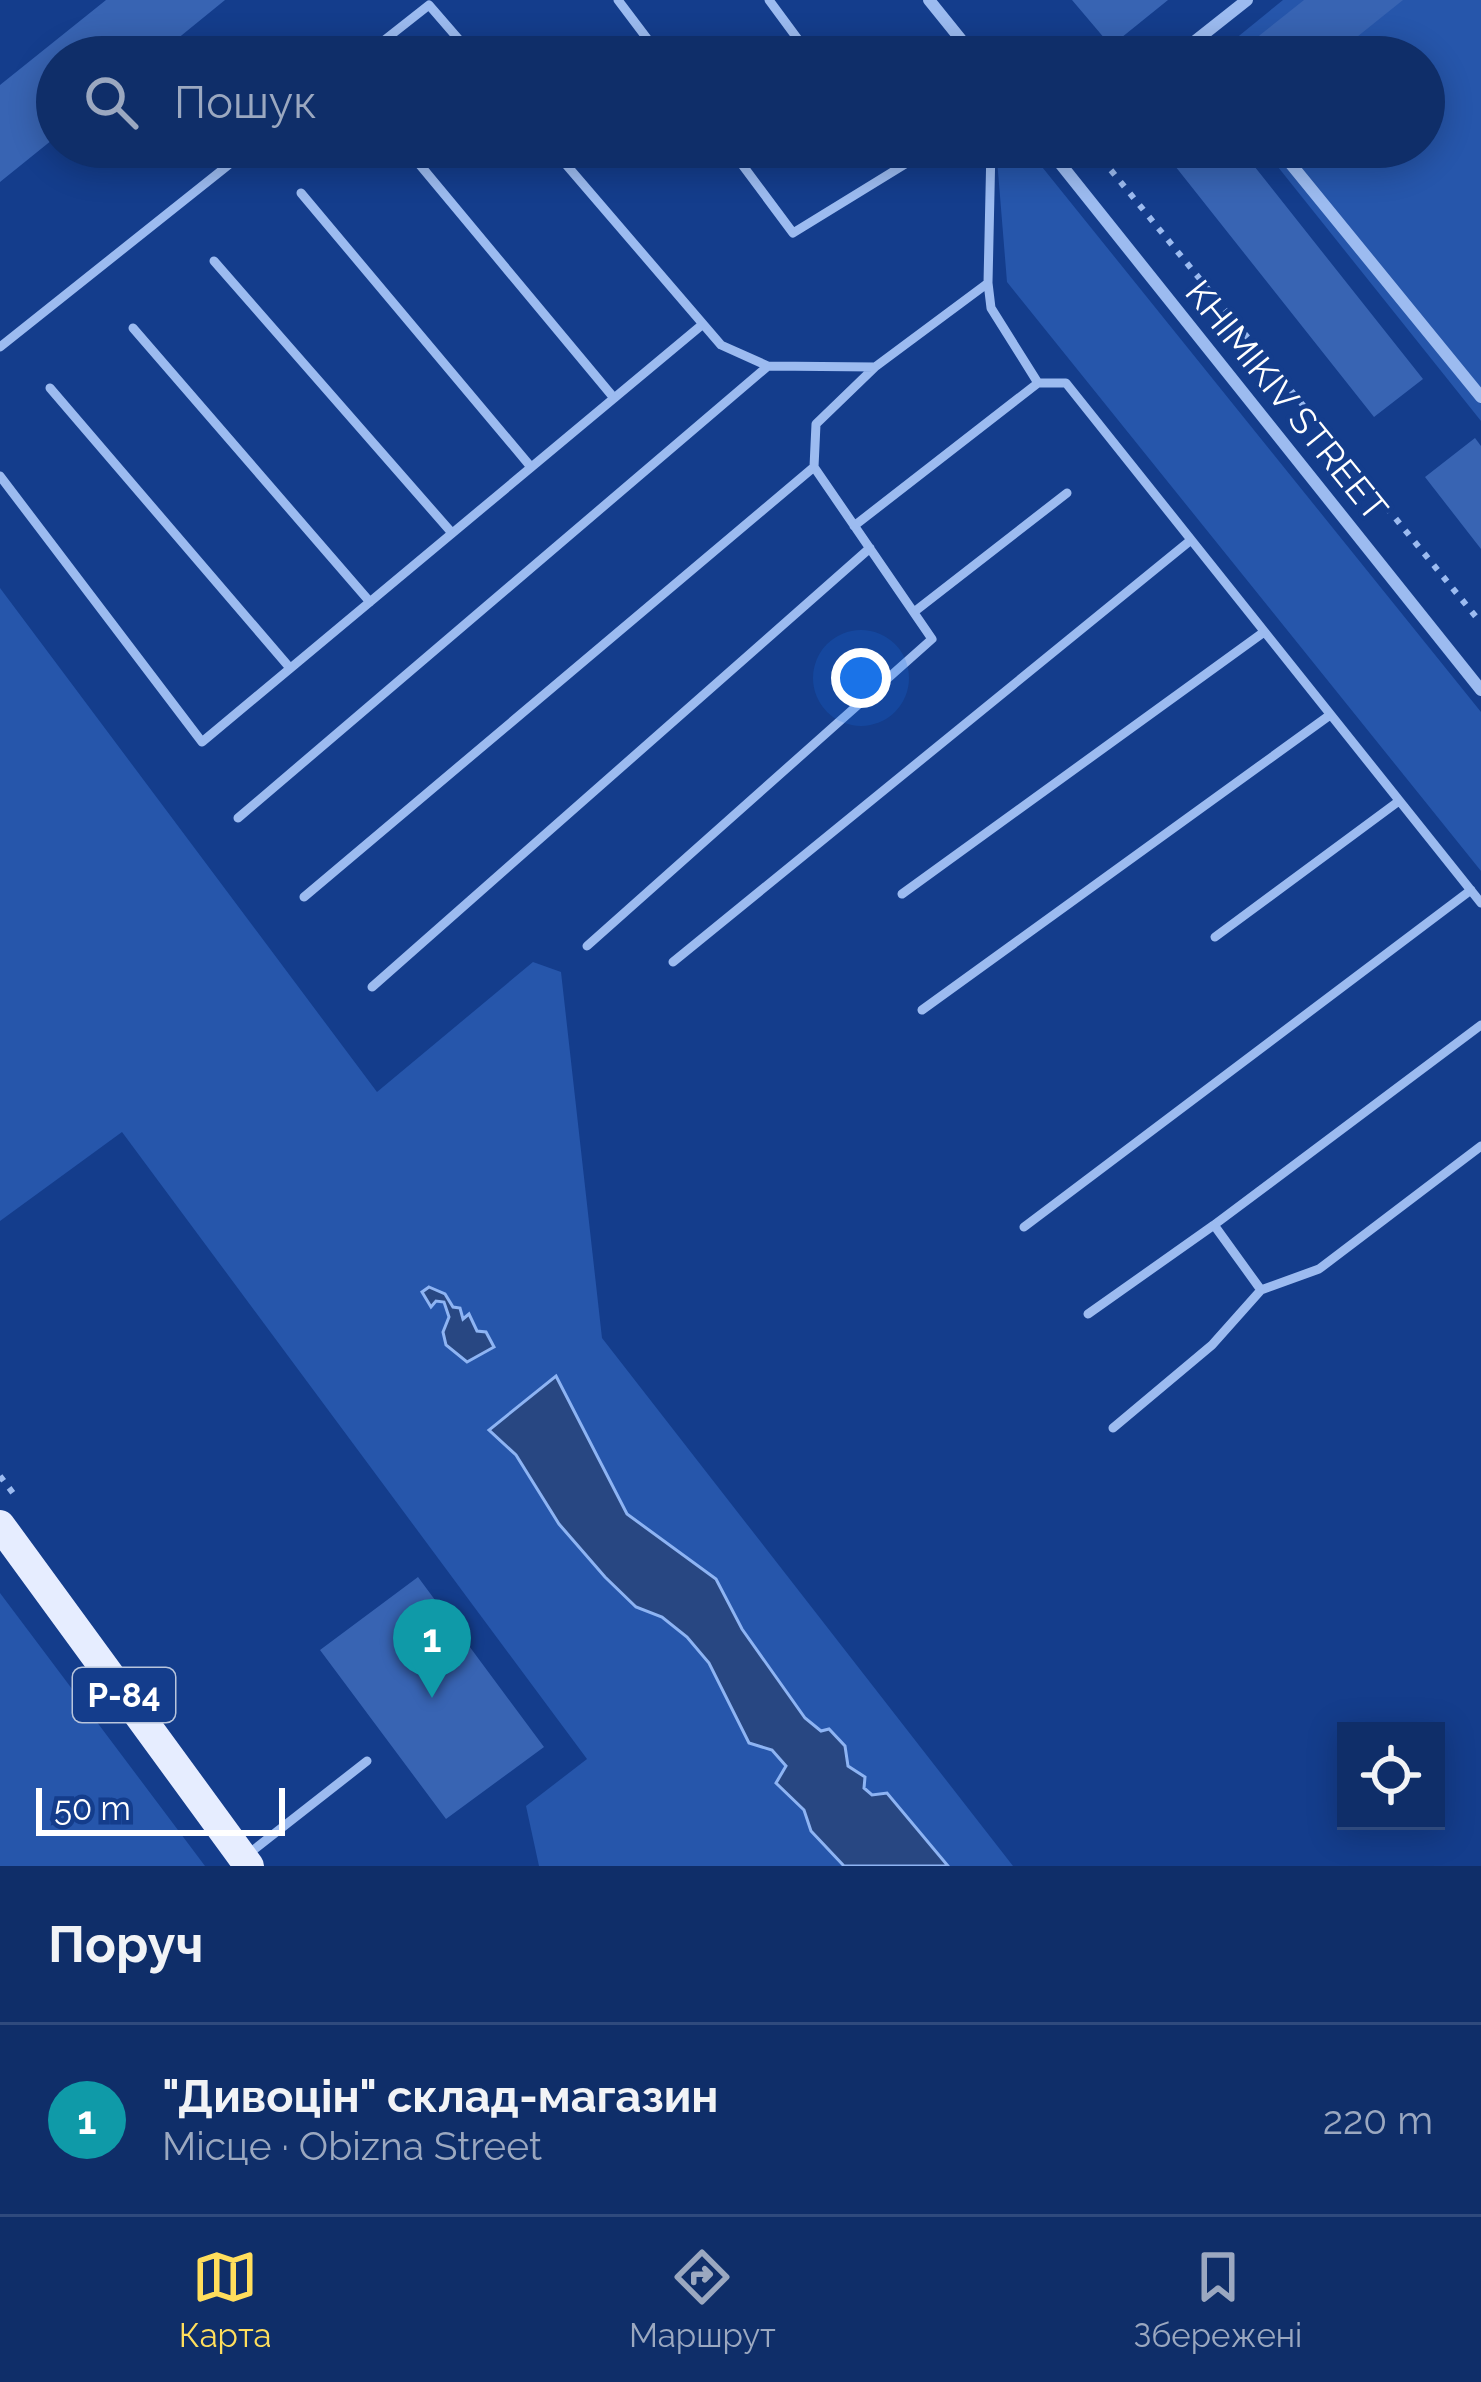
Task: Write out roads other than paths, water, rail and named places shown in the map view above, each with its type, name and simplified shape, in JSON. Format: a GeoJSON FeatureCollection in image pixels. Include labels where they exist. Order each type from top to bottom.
{"type":"FeatureCollection","features":[{"type":"Feature","properties":{"kind":"main road","name":"Р-84"},"geometry":{"type":"LineString","coordinates":[[0,1525],[246,1862]]}},
{"type":"Feature","properties":{"kind":"street"},"geometry":{"type":"LineString","coordinates":[[929,0],[958,36]]}},
{"type":"Feature","properties":{"kind":"street"},"geometry":{"type":"LineString","coordinates":[[1202,36],[1247,0]]}},
{"type":"Feature","properties":{"kind":"street","name":"KHIMIKIV STREET"},"geometry":{"type":"LineString","coordinates":[[1069,168],[1481,690]]}},
{"type":"Feature","properties":{"kind":"street"},"geometry":{"type":"LineString","coordinates":[[1294,168],[1481,397]]}},
{"type":"Feature","properties":{"kind":"lane"},"geometry":{"type":"LineString","coordinates":[[618,0],[645,36]]}},
{"type":"Feature","properties":{"kind":"lane"},"geometry":{"type":"LineString","coordinates":[[769,0],[796,36]]}},
{"type":"Feature","properties":{"kind":"lane"},"geometry":{"type":"LineString","coordinates":[[390,36],[429,5],[455,36]]}},
{"type":"Feature","properties":{"kind":"lane"},"geometry":{"type":"LineString","coordinates":[[0,347],[225,168]]}},
{"type":"Feature","properties":{"kind":"lane"},"geometry":{"type":"LineString","coordinates":[[422,168],[614,398]]}},
{"type":"Feature","properties":{"kind":"lane"},"geometry":{"type":"LineString","coordinates":[[569,168],[721,345],[767,366],[875,367]]}},
{"type":"Feature","properties":{"kind":"lane"},"geometry":{"type":"LineString","coordinates":[[745,168],[794,233],[899,168]]}},
{"type":"Feature","properties":{"kind":"lane"},"geometry":{"type":"LineString","coordinates":[[991,168],[991,308],[1037,383]]}},
{"type":"Feature","properties":{"kind":"lane"},"geometry":{"type":"LineString","coordinates":[[302,193],[531,467]]}},
{"type":"Feature","properties":{"kind":"lane"},"geometry":{"type":"LineString","coordinates":[[214,261],[452,533]]}},
{"type":"Feature","properties":{"kind":"lane"},"geometry":{"type":"LineString","coordinates":[[587,946],[932,639],[814,467],[816,424],[875,367],[988,283]]}},
{"type":"Feature","properties":{"kind":"lane"},"geometry":{"type":"LineString","coordinates":[[0,476],[202,742],[703,324]]}},
{"type":"Feature","properties":{"kind":"lane"},"geometry":{"type":"LineString","coordinates":[[133,328],[370,602]]}},
{"type":"Feature","properties":{"kind":"lane"},"geometry":{"type":"LineString","coordinates":[[238,818],[767,366]]}},
{"type":"Feature","properties":{"kind":"lane"},"geometry":{"type":"LineString","coordinates":[[854,526],[1037,383],[1066,383],[1481,903]]}},
{"type":"Feature","properties":{"kind":"lane"},"geometry":{"type":"LineString","coordinates":[[50,388],[290,668]]}},
{"type":"Feature","properties":{"kind":"lane"},"geometry":{"type":"LineString","coordinates":[[304,898],[814,467]]}},
{"type":"Feature","properties":{"kind":"lane"},"geometry":{"type":"LineString","coordinates":[[914,612],[1067,493]]}},
{"type":"Feature","properties":{"kind":"lane"},"geometry":{"type":"LineString","coordinates":[[673,962],[1191,540]]}},
{"type":"Feature","properties":{"kind":"lane"},"geometry":{"type":"LineString","coordinates":[[372,987],[869,548]]}},
{"type":"Feature","properties":{"kind":"lane"},"geometry":{"type":"LineString","coordinates":[[902,894],[1264,632]]}},
{"type":"Feature","properties":{"kind":"lane"},"geometry":{"type":"LineString","coordinates":[[922,1010],[1330,715]]}},
{"type":"Feature","properties":{"kind":"lane"},"geometry":{"type":"LineString","coordinates":[[1215,937],[1399,801]]}},
{"type":"Feature","properties":{"kind":"lane"},"geometry":{"type":"LineString","coordinates":[[1024,1227],[1471,890]]}},
{"type":"Feature","properties":{"kind":"lane"},"geometry":{"type":"LineString","coordinates":[[1088,1313],[1214,1225],[1481,1024]]}},
{"type":"Feature","properties":{"kind":"lane"},"geometry":{"type":"LineString","coordinates":[[1114,1428],[1212,1345],[1261,1291],[1319,1268],[1481,1147]]}},
{"type":"Feature","properties":{"kind":"lane"},"geometry":{"type":"LineString","coordinates":[[1214,1225],[1261,1291]]}},
{"type":"Feature","properties":{"kind":"lane"},"geometry":{"type":"LineString","coordinates":[[246,1862],[367,1762]]}},
{"type":"Feature","properties":{"kind":"place","name":"\"Дивоцін\" склад-магазин"},"geometry":{"type":"Point","coordinates":[432,1698]}}]}
